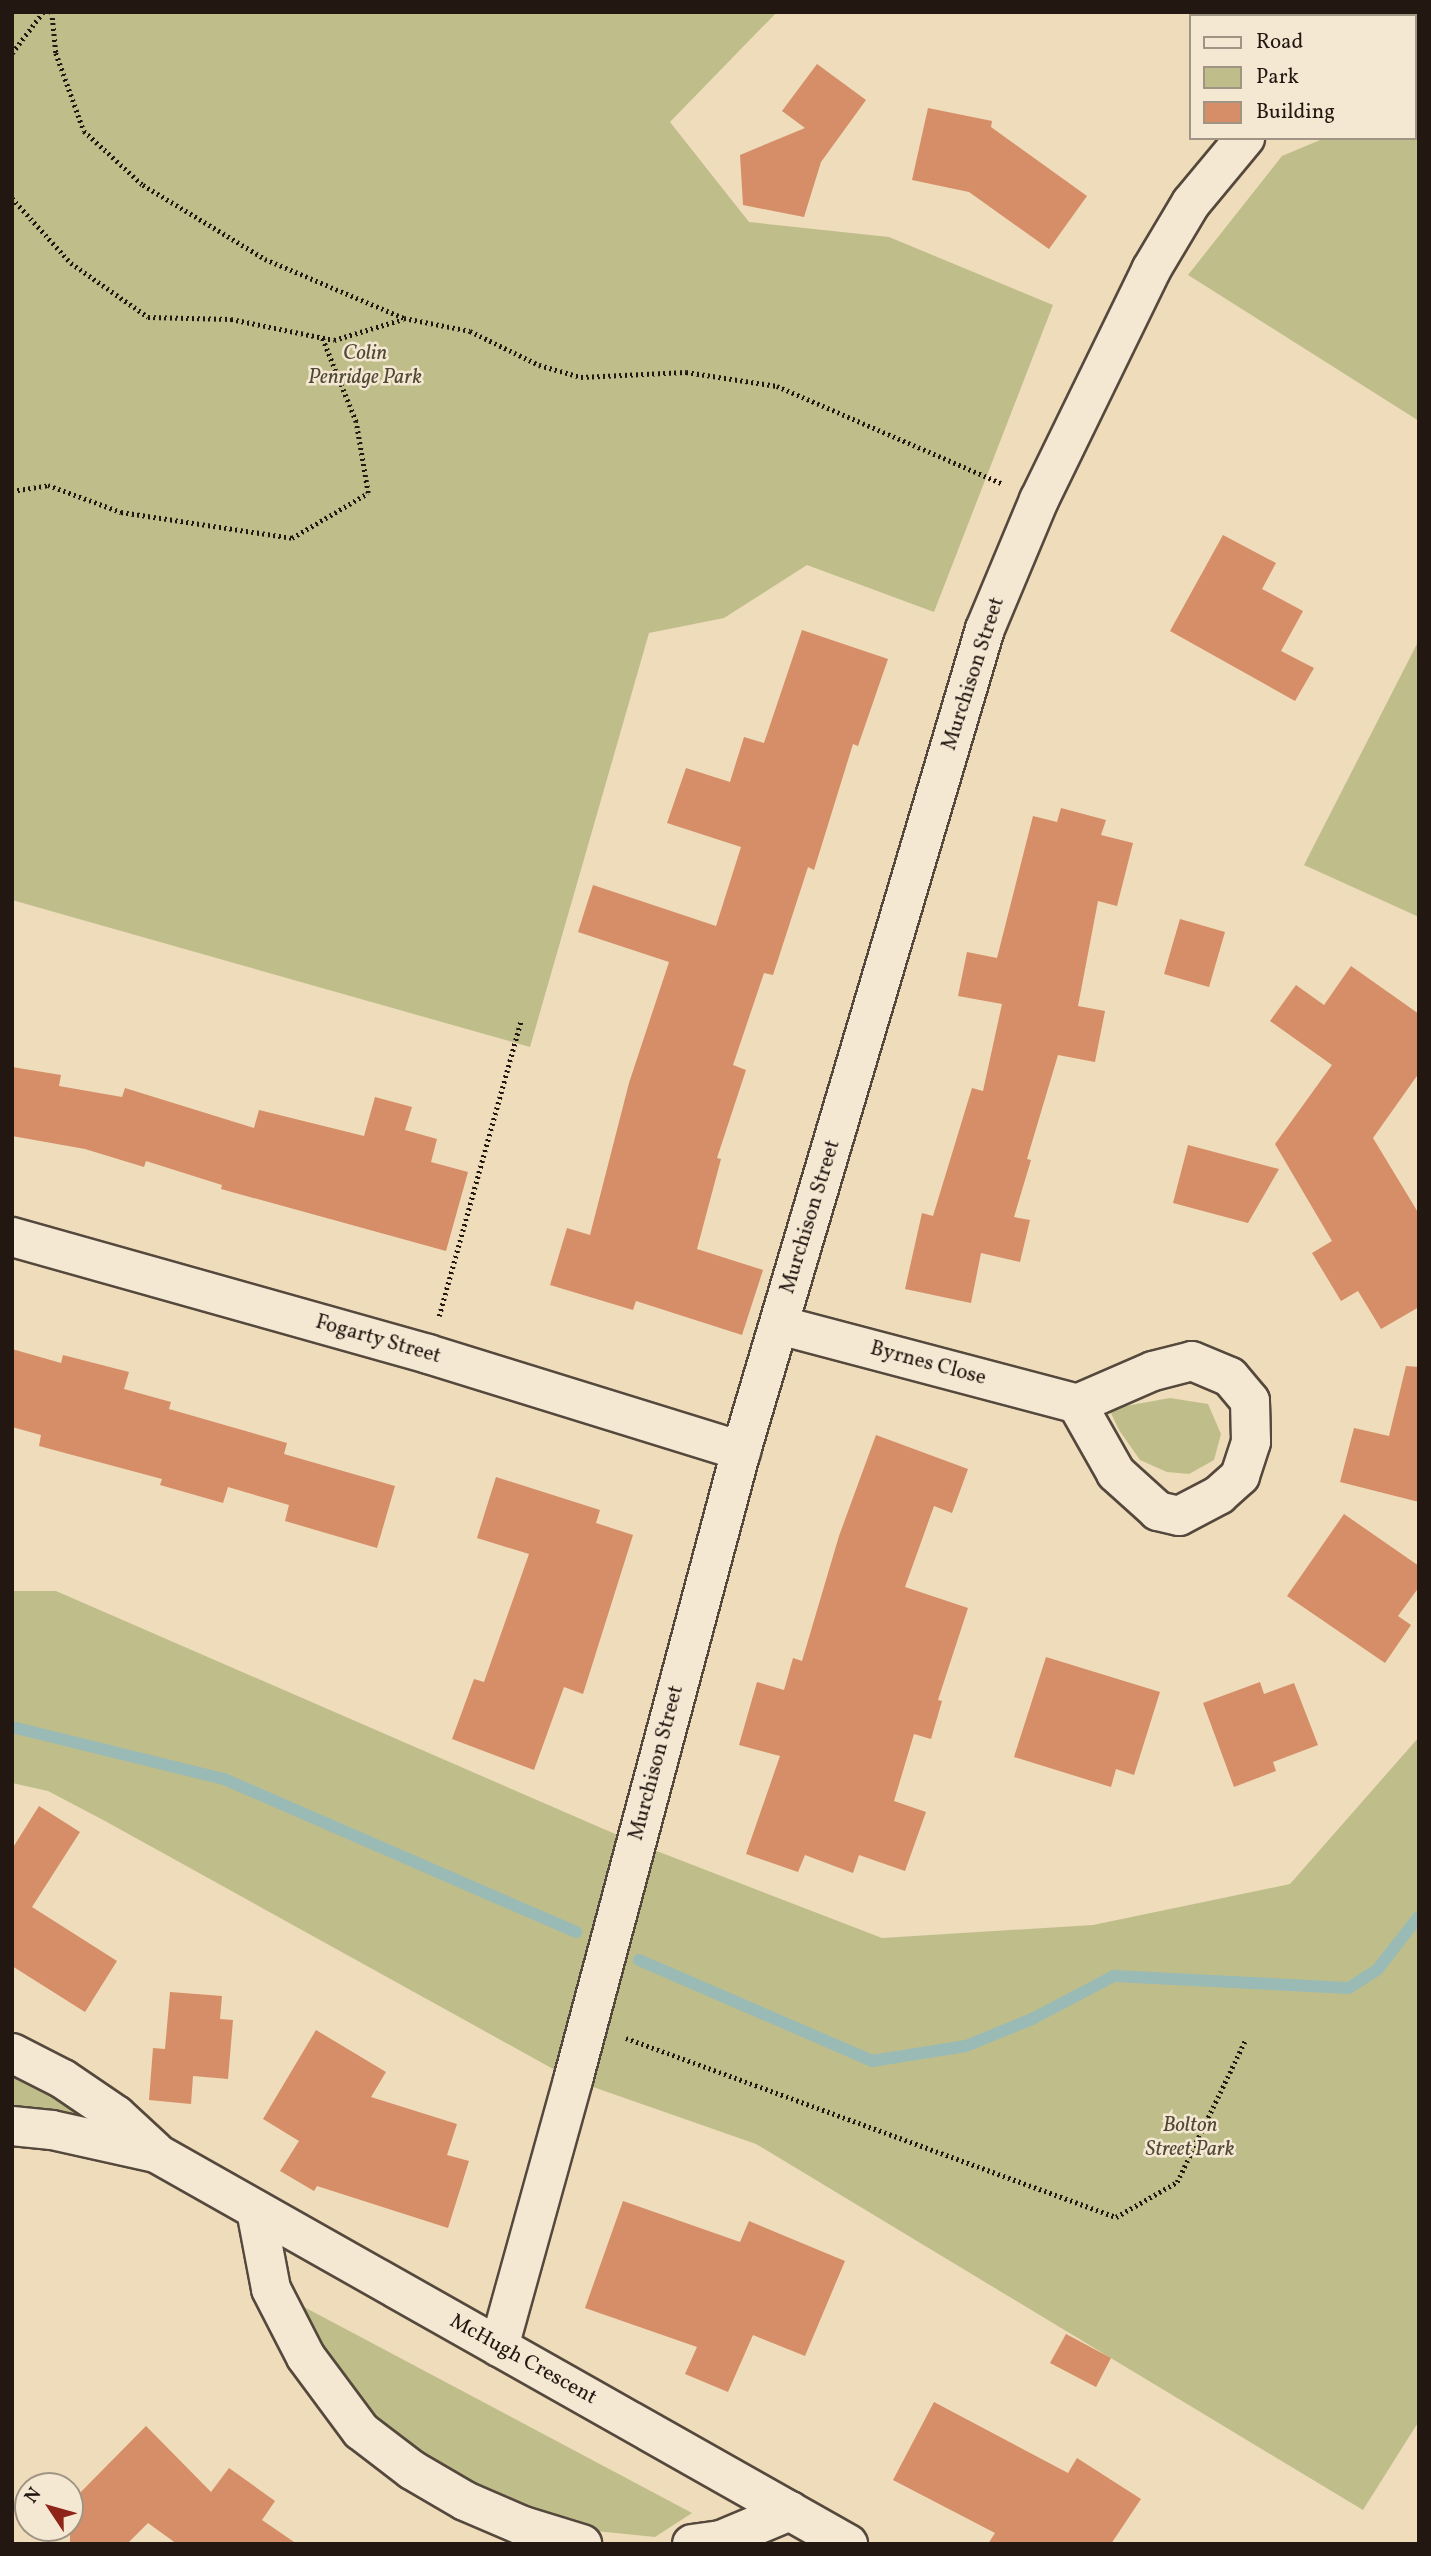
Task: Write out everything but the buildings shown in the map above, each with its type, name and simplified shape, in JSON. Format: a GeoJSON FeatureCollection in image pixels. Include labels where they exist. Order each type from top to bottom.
{"type":"FeatureCollection","features":[{"type":"Feature","properties":{"kind":"street","name":"Murchison Street"},"geometry":{"type":"LineString","coordinates":[[499,2347],[741,1451],[985,629],[1039,500],[1151,270],[1191,203],[1243,140]]}},
{"type":"Feature","properties":{"kind":"street","name":"Fogarty Street"},"geometry":{"type":"LineString","coordinates":[[12,1237],[428,1354],[741,1451]]}},
{"type":"Feature","properties":{"kind":"street","name":"Byrnes Close"},"geometry":{"type":"LineString","coordinates":[[779,1325],[1077,1404]]}},
{"type":"Feature","properties":{"kind":"street"},"geometry":{"type":"LineString","coordinates":[[1192,1361],[1230,1377],[1250,1401],[1251,1442],[1240,1476],[1219,1495],[1179,1516],[1158,1511],[1116,1473],[1077,1404],[1153,1371],[1192,1361]]}},
{"type":"Feature","properties":{"kind":"street","name":"McHugh Crescent"},"geometry":{"type":"LineString","coordinates":[[12,2053],[63,2079],[105,2108],[156,2153],[848,2544]]}},
{"type":"Feature","properties":{"kind":"street","name":"McHugh Crescent"},"geometry":{"type":"LineString","coordinates":[[12,2126],[52,2130],[156,2153]]}},
{"type":"Feature","properties":{"kind":"street"},"geometry":{"type":"LineString","coordinates":[[256,2210],[271,2289],[306,2357],[361,2431],[412,2470],[465,2501],[523,2526],[582,2544]]}},
{"type":"Feature","properties":{"kind":"street"},"geometry":{"type":"LineString","coordinates":[[692,2544],[721,2540],[790,2511]]}},
{"type":"Feature","properties":{"kind":"path"},"geometry":{"type":"LineString","coordinates":[[12,52],[43,12]]}},
{"type":"Feature","properties":{"kind":"path"},"geometry":{"type":"LineString","coordinates":[[52,12],[56,53],[84,131],[143,185],[265,258],[404,318],[470,331],[539,365],[580,376],[687,372],[778,386],[1039,500]]}},
{"type":"Feature","properties":{"kind":"path"},"geometry":{"type":"LineString","coordinates":[[12,198],[71,263],[148,317],[231,320],[334,340],[404,318]]}},
{"type":"Feature","properties":{"kind":"path"},"geometry":{"type":"LineString","coordinates":[[12,491],[48,485],[121,512],[292,538],[368,493],[356,422],[322,338]]}},
{"type":"Feature","properties":{"kind":"path"},"geometry":{"type":"LineString","coordinates":[[428,1354],[521,1020]]}},
{"type":"Feature","properties":{"kind":"path"},"geometry":{"type":"LineString","coordinates":[[586,2023],[1116,2217],[1177,2182],[1245,2041]]}},
{"type":"Feature","properties":{"kind":"green space","name":"Colin Penridge Park"},"geometry":{"type":"Polygon","coordinates":[[[12,12],[777,12],[670,122],[749,222],[889,237],[1053,305],[934,612],[807,565],[724,618],[649,633],[530,1047],[12,900],[12,12]]]}},
{"type":"Feature","properties":{"kind":"green space"},"geometry":{"type":"Polygon","coordinates":[[[1417,100],[1419,101],[1419,421],[1188,275],[1282,156],[1320,140],[1417,140],[1417,100]]]}},
{"type":"Feature","properties":{"kind":"green space"},"geometry":{"type":"Polygon","coordinates":[[[1419,640],[1419,917],[1304,865],[1419,640]]]}},
{"type":"Feature","properties":{"kind":"green space"},"geometry":{"type":"Polygon","coordinates":[[[1170,1398],[1208,1404],[1221,1434],[1214,1460],[1189,1474],[1167,1472],[1140,1460],[1119,1430],[1109,1409],[1170,1398]]]}},
{"type":"Feature","properties":{"kind":"green space","name":"Bolton Street Park"},"geometry":{"type":"Polygon","coordinates":[[[12,1591],[56,1591],[636,1843],[882,1938],[1093,1925],[1290,1884],[1419,1737],[1419,2421],[1363,2510],[756,2144],[573,2080],[105,1821],[48,1791],[12,1783],[12,1591]]]}},
{"type":"Feature","properties":{"kind":"green space"},"geometry":{"type":"Polygon","coordinates":[[[12,2071],[61,2093],[108,2132],[85,2129],[38,2107],[12,2107],[12,2071]]]}},
{"type":"Feature","properties":{"kind":"green space"},"geometry":{"type":"Polygon","coordinates":[[[289,2299],[692,2513],[655,2537],[556,2527],[480,2501],[364,2412],[289,2299]]]}},
{"type":"Feature","properties":{"kind":"waterway"},"geometry":{"type":"LineString","coordinates":[[12,1727],[224,1779],[576,1932]]}},
{"type":"Feature","properties":{"kind":"waterway"},"geometry":{"type":"LineString","coordinates":[[639,1960],[872,2061],[966,2046],[1032,2019],[1114,1976],[1349,1988],[1377,1970],[1419,1916]]}}]}
